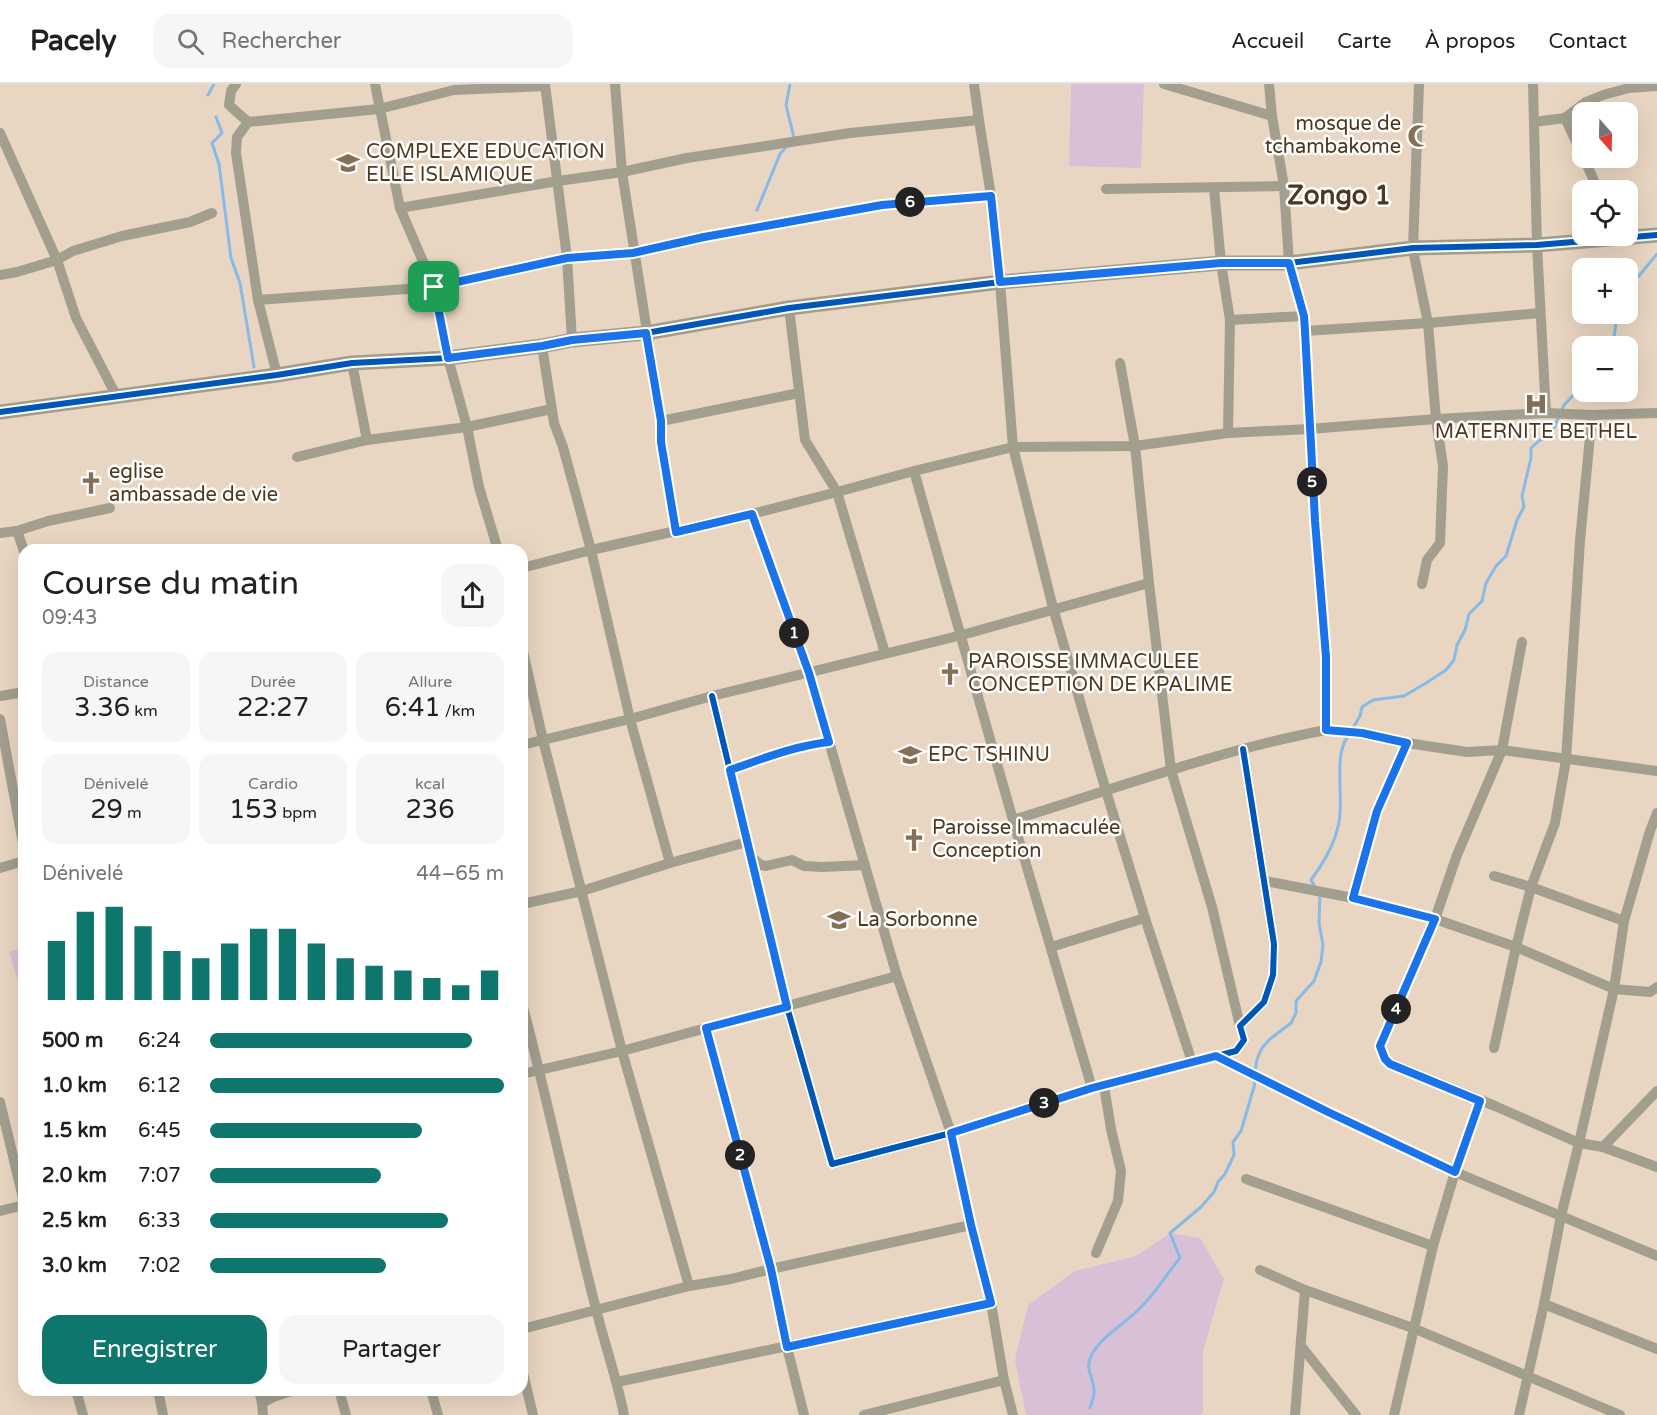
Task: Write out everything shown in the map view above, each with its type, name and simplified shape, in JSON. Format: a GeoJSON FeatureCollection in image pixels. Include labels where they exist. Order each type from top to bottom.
{"type":"FeatureCollection","features":[{"type":"Feature","properties":{"kind":"street"},"geometry":{"type":"LineString","coordinates":[[236,84],[231,91],[230,105],[248,122]]}},
{"type":"Feature","properties":{"kind":"street"},"geometry":{"type":"LineString","coordinates":[[375,84],[400,208],[434,287],[448,358],[467,427],[479,487],[496,544]]}},
{"type":"Feature","properties":{"kind":"street"},"geometry":{"type":"LineString","coordinates":[[615,84],[621,172],[661,421],[661,442],[676,532]]}},
{"type":"Feature","properties":{"kind":"street"},"geometry":{"type":"LineString","coordinates":[[974,84],[991,196],[1013,447],[1053,609],[1106,791],[1192,1062]]}},
{"type":"Feature","properties":{"kind":"street"},"geometry":{"type":"LineString","coordinates":[[1164,84],[1272,116]]}},
{"type":"Feature","properties":{"kind":"street"},"geometry":{"type":"LineString","coordinates":[[1269,84],[1284,186],[1289,263],[1304,316],[1309,429],[1326,657],[1326,730]]}},
{"type":"Feature","properties":{"kind":"street"},"geometry":{"type":"LineString","coordinates":[[1419,84],[1413,249],[1428,323],[1436,419],[1443,466],[1440,543],[1427,560],[1422,584]]}},
{"type":"Feature","properties":{"kind":"street"},"geometry":{"type":"LineString","coordinates":[[1533,84],[1537,245],[1546,413]]}},
{"type":"Feature","properties":{"kind":"street"},"geometry":{"type":"LineString","coordinates":[[277,375],[258,300],[236,153],[237,137],[248,122],[379,109],[454,90],[545,85],[567,258],[572,340]]}},
{"type":"Feature","properties":{"kind":"street"},"geometry":{"type":"LineString","coordinates":[[1534,122],[1565,118],[1586,102],[1603,95],[1629,88],[1657,86]]}},
{"type":"Feature","properties":{"kind":"street"},"geometry":{"type":"LineString","coordinates":[[1565,118],[1572,133]]}},
{"type":"Feature","properties":{"kind":"street"},"geometry":{"type":"LineString","coordinates":[[400,208],[621,172],[687,158],[850,133],[978,120]]}},
{"type":"Feature","properties":{"kind":"street"},"geometry":{"type":"LineString","coordinates":[[0,133],[57,260],[76,318],[117,397]]}},
{"type":"Feature","properties":{"kind":"street"},"geometry":{"type":"LineString","coordinates":[[1106,189],[1284,186]]}},
{"type":"Feature","properties":{"kind":"street"},"geometry":{"type":"LineString","coordinates":[[1214,188],[1221,263],[1230,320],[1228,433]]}},
{"type":"Feature","properties":{"kind":"street"},"geometry":{"type":"LineString","coordinates":[[258,300],[434,287],[567,258],[633,253],[704,237],[882,205],[991,196]]}},
{"type":"Feature","properties":{"kind":"street"},"geometry":{"type":"LineString","coordinates":[[0,275],[57,260],[73,250],[122,236],[190,222],[212,213]]}},
{"type":"Feature","properties":{"kind":"street"},"geometry":{"type":"LineString","coordinates":[[0,412],[352,363],[448,358],[572,340],[646,333],[789,308],[1000,282],[1221,263],[1289,263],[1413,249],[1537,245],[1572,241]]}},
{"type":"Feature","properties":{"kind":"street"},"geometry":{"type":"LineString","coordinates":[[789,308],[805,440],[837,492],[885,653]]}},
{"type":"Feature","properties":{"kind":"street"},"geometry":{"type":"LineString","coordinates":[[1305,331],[1540,313]]}},
{"type":"Feature","properties":{"kind":"street"},"geometry":{"type":"LineString","coordinates":[[1230,320],[1304,316]]}},
{"type":"Feature","properties":{"kind":"street"},"geometry":{"type":"LineString","coordinates":[[542,346],[554,423],[563,447],[591,550],[630,719],[670,862]]}},
{"type":"Feature","properties":{"kind":"street"},"geometry":{"type":"LineString","coordinates":[[352,363],[367,440]]}},
{"type":"Feature","properties":{"kind":"street"},"geometry":{"type":"LineString","coordinates":[[712,696],[787,1007],[832,1164],[951,1133],[1098,1087],[1236,1051],[1244,1040],[1212,908],[1172,770],[1135,446],[1120,363]]}},
{"type":"Feature","properties":{"kind":"street"},"geometry":{"type":"LineString","coordinates":[[661,421],[799,393]]}},
{"type":"Feature","properties":{"kind":"street"},"geometry":{"type":"LineString","coordinates":[[297,457],[367,440],[467,427],[552,410]]}},
{"type":"Feature","properties":{"kind":"street"},"geometry":{"type":"LineString","coordinates":[[528,566],[752,514],[1013,447],[1135,446],[1228,433],[1546,413],[1592,415],[1657,413]]}},
{"type":"Feature","properties":{"kind":"street"},"geometry":{"type":"LineString","coordinates":[[1494,1048],[1531,887],[1555,823],[1566,760],[1580,541],[1592,415]]}},
{"type":"Feature","properties":{"kind":"street"},"geometry":{"type":"LineString","coordinates":[[914,471],[1013,820],[1051,947],[1111,1129],[1121,1171],[1118,1201],[1096,1252]]}},
{"type":"Feature","properties":{"kind":"street"},"geometry":{"type":"LineString","coordinates":[[0,534],[110,508]]}},
{"type":"Feature","properties":{"kind":"street"},"geometry":{"type":"LineString","coordinates":[[752,514],[809,673],[897,976],[951,1133],[991,1303],[1004,1380],[1013,1415]]}},
{"type":"Feature","properties":{"kind":"street"},"geometry":{"type":"LineString","coordinates":[[17,531],[22,544]]}},
{"type":"Feature","properties":{"kind":"street"},"geometry":{"type":"LineString","coordinates":[[528,744],[962,635],[1149,583]]}},
{"type":"Feature","properties":{"kind":"street"},"geometry":{"type":"LineString","coordinates":[[1522,642],[1502,750],[1457,855],[1435,919],[1380,1046],[1385,1059],[1390,1064],[1579,1143],[1603,1147],[1657,1167]]}},
{"type":"Feature","properties":{"kind":"street"},"geometry":{"type":"LineString","coordinates":[[528,674],[622,1051],[689,1286]]}},
{"type":"Feature","properties":{"kind":"street"},"geometry":{"type":"LineString","coordinates":[[0,696],[18,693]]}},
{"type":"Feature","properties":{"kind":"street"},"geometry":{"type":"LineString","coordinates":[[0,719],[18,816]]}},
{"type":"Feature","properties":{"kind":"street"},"geometry":{"type":"LineString","coordinates":[[1013,820],[1243,749],[1326,730],[1362,733],[1407,743],[1467,752],[1502,750],[1657,771]]}},
{"type":"Feature","properties":{"kind":"street"},"geometry":{"type":"LineString","coordinates":[[730,770],[769,755],[829,742]]}},
{"type":"Feature","properties":{"kind":"street"},"geometry":{"type":"LineString","coordinates":[[1353,898],[1377,811],[1407,743]]}},
{"type":"Feature","properties":{"kind":"street"},"geometry":{"type":"LineString","coordinates":[[1240,1026],[1264,1002],[1273,975],[1274,944],[1243,749]]}},
{"type":"Feature","properties":{"kind":"street"},"geometry":{"type":"LineString","coordinates":[[1519,1415],[1561,1216],[1614,989],[1624,921],[1653,835],[1657,813]]}},
{"type":"Feature","properties":{"kind":"street"},"geometry":{"type":"LineString","coordinates":[[528,903],[582,891],[670,862],[747,842]]}},
{"type":"Feature","properties":{"kind":"street"},"geometry":{"type":"LineString","coordinates":[[751,857],[766,866],[792,860],[804,866],[865,865]]}},
{"type":"Feature","properties":{"kind":"street"},"geometry":{"type":"LineString","coordinates":[[0,868],[18,863]]}},
{"type":"Feature","properties":{"kind":"street"},"geometry":{"type":"LineString","coordinates":[[1494,876],[1624,921]]}},
{"type":"Feature","properties":{"kind":"street"},"geometry":{"type":"LineString","coordinates":[[1265,880],[1353,898],[1435,919],[1516,947],[1614,989],[1650,992],[1657,987]]}},
{"type":"Feature","properties":{"kind":"street"},"geometry":{"type":"LineString","coordinates":[[1051,947],[1145,918]]}},
{"type":"Feature","properties":{"kind":"street"},"geometry":{"type":"LineString","coordinates":[[528,1073],[622,1051],[897,976]]}},
{"type":"Feature","properties":{"kind":"street"},"geometry":{"type":"LineString","coordinates":[[528,1025],[596,1310],[624,1415]]}},
{"type":"Feature","properties":{"kind":"street"},"geometry":{"type":"LineString","coordinates":[[706,1028],[771,1269],[804,1415]]}},
{"type":"Feature","properties":{"kind":"street"},"geometry":{"type":"LineString","coordinates":[[1216,1056],[1455,1172],[1657,1256]]}},
{"type":"Feature","properties":{"kind":"street"},"geometry":{"type":"LineString","coordinates":[[1603,1147],[1657,1091]]}},
{"type":"Feature","properties":{"kind":"street"},"geometry":{"type":"LineString","coordinates":[[1394,1415],[1433,1246],[1455,1172],[1480,1101]]}},
{"type":"Feature","properties":{"kind":"street"},"geometry":{"type":"LineString","coordinates":[[0,1102],[18,1178]]}},
{"type":"Feature","properties":{"kind":"street"},"geometry":{"type":"LineString","coordinates":[[1246,1179],[1433,1246]]}},
{"type":"Feature","properties":{"kind":"street"},"geometry":{"type":"LineString","coordinates":[[0,1211],[18,1206]]}},
{"type":"Feature","properties":{"kind":"street"},"geometry":{"type":"LineString","coordinates":[[528,1327],[689,1286],[730,1279],[971,1225]]}},
{"type":"Feature","properties":{"kind":"street"},"geometry":{"type":"LineString","coordinates":[[1260,1270],[1305,1290],[1413,1328],[1620,1415]]}},
{"type":"Feature","properties":{"kind":"street"},"geometry":{"type":"LineString","coordinates":[[1295,1415],[1305,1290]]}},
{"type":"Feature","properties":{"kind":"street"},"geometry":{"type":"LineString","coordinates":[[617,1382],[991,1303]]}},
{"type":"Feature","properties":{"kind":"street"},"geometry":{"type":"LineString","coordinates":[[1544,1304],[1657,1349]]}},
{"type":"Feature","properties":{"kind":"street"},"geometry":{"type":"LineString","coordinates":[[1301,1346],[1356,1415]]}},
{"type":"Feature","properties":{"kind":"street"},"geometry":{"type":"LineString","coordinates":[[864,1415],[1004,1380]]}},
{"type":"Feature","properties":{"kind":"street"},"geometry":{"type":"LineString","coordinates":[[528,1394],[533,1415]]}},
{"type":"Feature","properties":{"kind":"street"},"geometry":{"type":"LineString","coordinates":[[78,1396],[83,1415]]}},
{"type":"Feature","properties":{"kind":"street"},"geometry":{"type":"LineString","coordinates":[[159,1396],[163,1415]]}},
{"type":"Feature","properties":{"kind":"street"},"geometry":{"type":"LineString","coordinates":[[260,1396],[263,1415]]}},
{"type":"Feature","properties":{"kind":"street"},"geometry":{"type":"LineString","coordinates":[[262,1403],[276,1396]]}},
{"type":"Feature","properties":{"kind":"street"},"geometry":{"type":"LineString","coordinates":[[341,1396],[346,1415]]}},
{"type":"Feature","properties":{"kind":"street"},"geometry":{"type":"LineString","coordinates":[[433,1396],[438,1415]]}},
{"type":"Feature","properties":{"kind":"shaded area"},"geometry":{"type":"Polygon","coordinates":[[[1071,84],[1144,84],[1141,168],[1069,166],[1071,84]]]}},
{"type":"Feature","properties":{"kind":"shaded area"},"geometry":{"type":"Polygon","coordinates":[[[18,949],[18,980],[9,952],[18,949]]]}},
{"type":"Feature","properties":{"kind":"shaded area"},"geometry":{"type":"Polygon","coordinates":[[[1170,1233],[1200,1238],[1224,1279],[1203,1351],[1203,1411],[1201,1415],[1026,1415],[1015,1360],[1028,1305],[1075,1271],[1136,1256],[1170,1233]]]}},
{"type":"Feature","properties":{"kind":"waterway"},"geometry":{"type":"LineString","coordinates":[[208,95],[214,84]]}},
{"type":"Feature","properties":{"kind":"waterway"},"geometry":{"type":"LineString","coordinates":[[790,84],[786,105],[794,138],[792,140]]}},
{"type":"Feature","properties":{"kind":"waterway"},"geometry":{"type":"LineString","coordinates":[[216,117],[222,133],[212,143],[219,164],[231,258],[240,283],[254,367]]}},
{"type":"Feature","properties":{"kind":"waterway"},"geometry":{"type":"LineString","coordinates":[[757,210],[780,154],[786,147]]}},
{"type":"Feature","properties":{"kind":"waterway"},"geometry":{"type":"LineString","coordinates":[[1638,277],[1657,254]]}},
{"type":"Feature","properties":{"kind":"waterway"},"geometry":{"type":"LineString","coordinates":[[1614,336],[1616,324]]}},
{"type":"Feature","properties":{"kind":"waterway"},"geometry":{"type":"LineString","coordinates":[[1353,728],[1362,707],[1373,700],[1404,696],[1446,670],[1454,660],[1469,614],[1482,601],[1486,583],[1496,566],[1506,556],[1517,520],[1524,507],[1522,496],[1531,458],[1531,448],[1540,440],[1550,437],[1564,405],[1572,397]]}},
{"type":"Feature","properties":{"kind":"waterway"},"geometry":{"type":"LineString","coordinates":[[1315,887],[1311,880],[1335,838],[1339,822],[1341,754],[1348,736]]}},
{"type":"Feature","properties":{"kind":"waterway"},"geometry":{"type":"LineString","coordinates":[[1255,1071],[1262,1048],[1291,1023],[1296,1013],[1296,1001],[1314,981],[1321,962],[1323,945],[1319,923],[1320,895]]}},
{"type":"Feature","properties":{"kind":"waterway"},"geometry":{"type":"LineString","coordinates":[[1090,1408],[1094,1395],[1089,1370],[1092,1354],[1154,1293],[1180,1258],[1170,1233],[1201,1207],[1225,1174],[1234,1155],[1233,1142],[1241,1131],[1255,1078]]}},
{"type":"Feature","properties":{"kind":"cycle path"},"geometry":{"type":"LineString","coordinates":[[0,412],[352,363],[448,358],[572,340],[646,333],[789,308],[1000,282],[1221,263],[1289,263],[1413,248],[1537,245],[1657,235]]}},
{"type":"Feature","properties":{"kind":"cycle path"},"geometry":{"type":"LineString","coordinates":[[712,696],[787,1007],[832,1164],[951,1133],[1092,1088],[1236,1051],[1244,1040],[1240,1026],[1264,1002],[1273,975],[1274,944],[1243,749]]}},
{"type":"Feature","properties":{"kind":"place","name":"mosque de tchambakome"},"geometry":{"type":"Point","coordinates":[1419,136]}},
{"type":"Feature","properties":{"kind":"place","name":"COMPLEXE EDUCATION ELLE ISLAMIQUE"},"geometry":{"type":"Point","coordinates":[348,163]}},
{"type":"Feature","properties":{"kind":"place","name":"MATERNITE BETHEL"},"geometry":{"type":"Point","coordinates":[1536,404]}},
{"type":"Feature","properties":{"kind":"place","name":"eglise ambassade de vie"},"geometry":{"type":"Point","coordinates":[91,483]}},
{"type":"Feature","properties":{"kind":"place","name":"PAROISSE IMMACULEE CONCEPTION DE KPALIME"},"geometry":{"type":"Point","coordinates":[950,674]}},
{"type":"Feature","properties":{"kind":"place","name":"EPC TSHINU"},"geometry":{"type":"Point","coordinates":[910,755]}},
{"type":"Feature","properties":{"kind":"place","name":"Paroisse Immaculée Conception"},"geometry":{"type":"Point","coordinates":[914,840]}},
{"type":"Feature","properties":{"kind":"place","name":"La Sorbonne"},"geometry":{"type":"Point","coordinates":[839,920]}},
{"type":"Feature","properties":{"kind":"district","name":"Zongo 1"},"geometry":{"type":"Point","coordinates":[1339,195]}},
{"type":"Feature","properties":{"kind":"route"},"geometry":{"type":"LineString","coordinates":[[991,196],[1000,282],[1221,263],[1289,263],[1304,316],[1309,429],[1326,657],[1326,730],[1362,733],[1407,743],[1377,811],[1353,898],[1435,919],[1380,1046],[1385,1059],[1390,1064],[1480,1101],[1455,1172],[1216,1056],[1092,1088],[951,1133],[991,1303],[787,1347],[771,1269],[706,1028],[787,1007],[730,770],[769,755],[829,742],[809,673],[752,514],[676,532],[646,333],[572,340],[448,358],[434,287],[567,258],[633,253],[704,237],[882,205],[991,196]]}}]}
